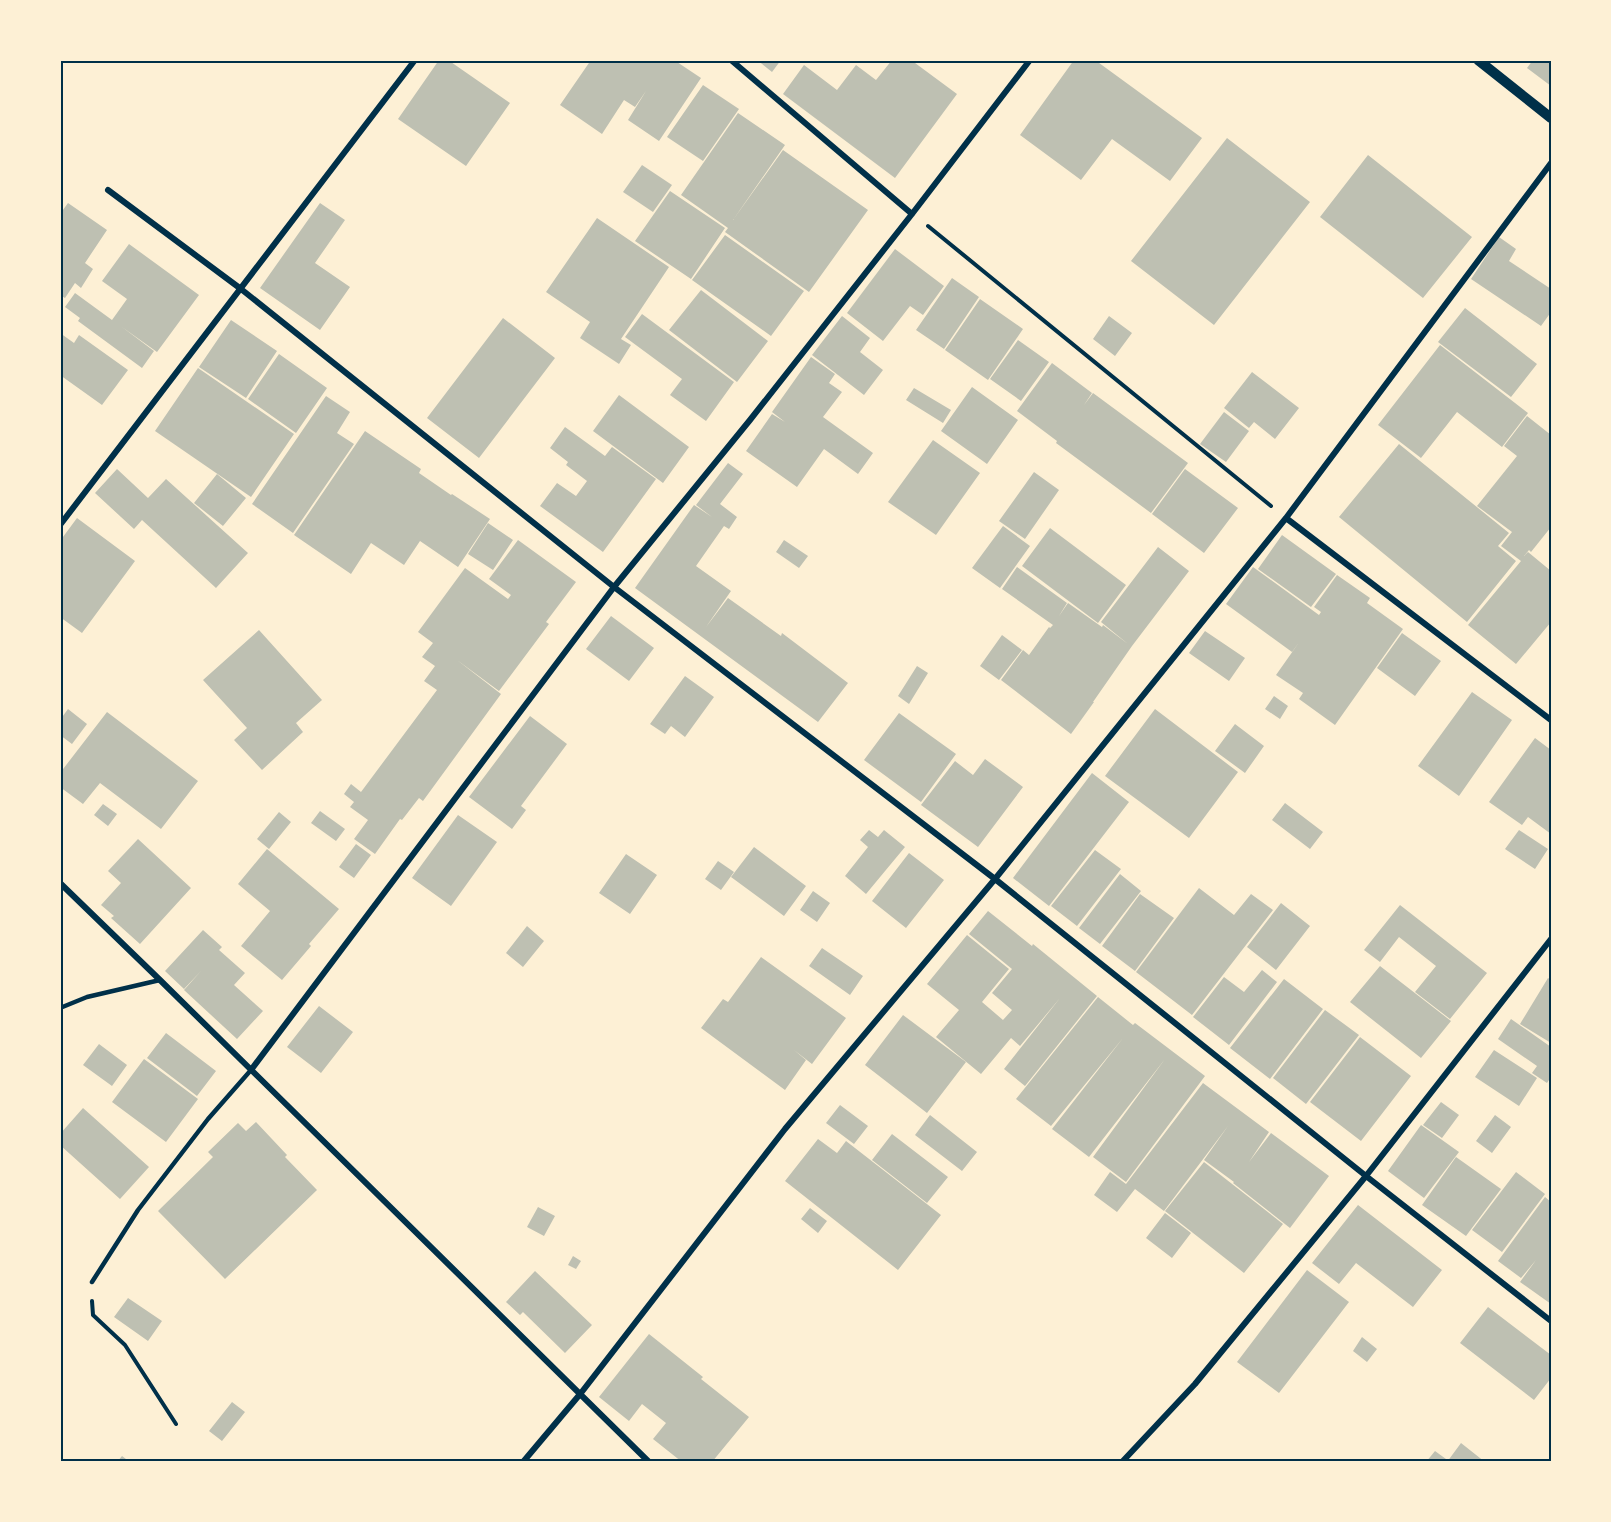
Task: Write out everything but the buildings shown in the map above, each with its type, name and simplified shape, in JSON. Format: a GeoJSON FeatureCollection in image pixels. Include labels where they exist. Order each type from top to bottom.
{"type":"FeatureCollection","features":[{"type":"Feature","properties":{"kind":"street"},"geometry":{"type":"LineString","coordinates":[[60,525],[415,60]]}},
{"type":"Feature","properties":{"kind":"street"},"geometry":{"type":"LineString","coordinates":[[731,60],[912,214]]}},
{"type":"Feature","properties":{"kind":"street"},"geometry":{"type":"LineString","coordinates":[[251,1070],[614,587],[750,420],[1030,60]]}},
{"type":"Feature","properties":{"kind":"street"},"geometry":{"type":"LineString","coordinates":[[1478,60],[1551,118]]}},
{"type":"Feature","properties":{"kind":"street"},"geometry":{"type":"LineString","coordinates":[[523,1462],[581,1393],[785,1129],[995,879],[1286,518],[1551,164]]}},
{"type":"Feature","properties":{"kind":"street"},"geometry":{"type":"LineString","coordinates":[[108,190],[240,289],[614,587],[995,879],[1551,1321]]}},
{"type":"Feature","properties":{"kind":"street"},"geometry":{"type":"LineString","coordinates":[[1286,518],[1551,720]]}},
{"type":"Feature","properties":{"kind":"street"},"geometry":{"type":"LineString","coordinates":[[60,883],[649,1462]]}},
{"type":"Feature","properties":{"kind":"street"},"geometry":{"type":"LineString","coordinates":[[1122,1462],[1195,1384],[1366,1176],[1551,939]]}},
{"type":"Feature","properties":{"kind":"lane"},"geometry":{"type":"LineString","coordinates":[[60,1008],[87,997],[160,980]]}},
{"type":"Feature","properties":{"kind":"lane"},"geometry":{"type":"LineString","coordinates":[[92,1282],[138,1209],[208,1119],[251,1070]]}},
{"type":"Feature","properties":{"kind":"path"},"geometry":{"type":"LineString","coordinates":[[912,214],[1286,518]]}},
{"type":"Feature","properties":{"kind":"path"},"geometry":{"type":"LineString","coordinates":[[92,1282],[93,1315],[125,1345],[176,1424]]}}]}
